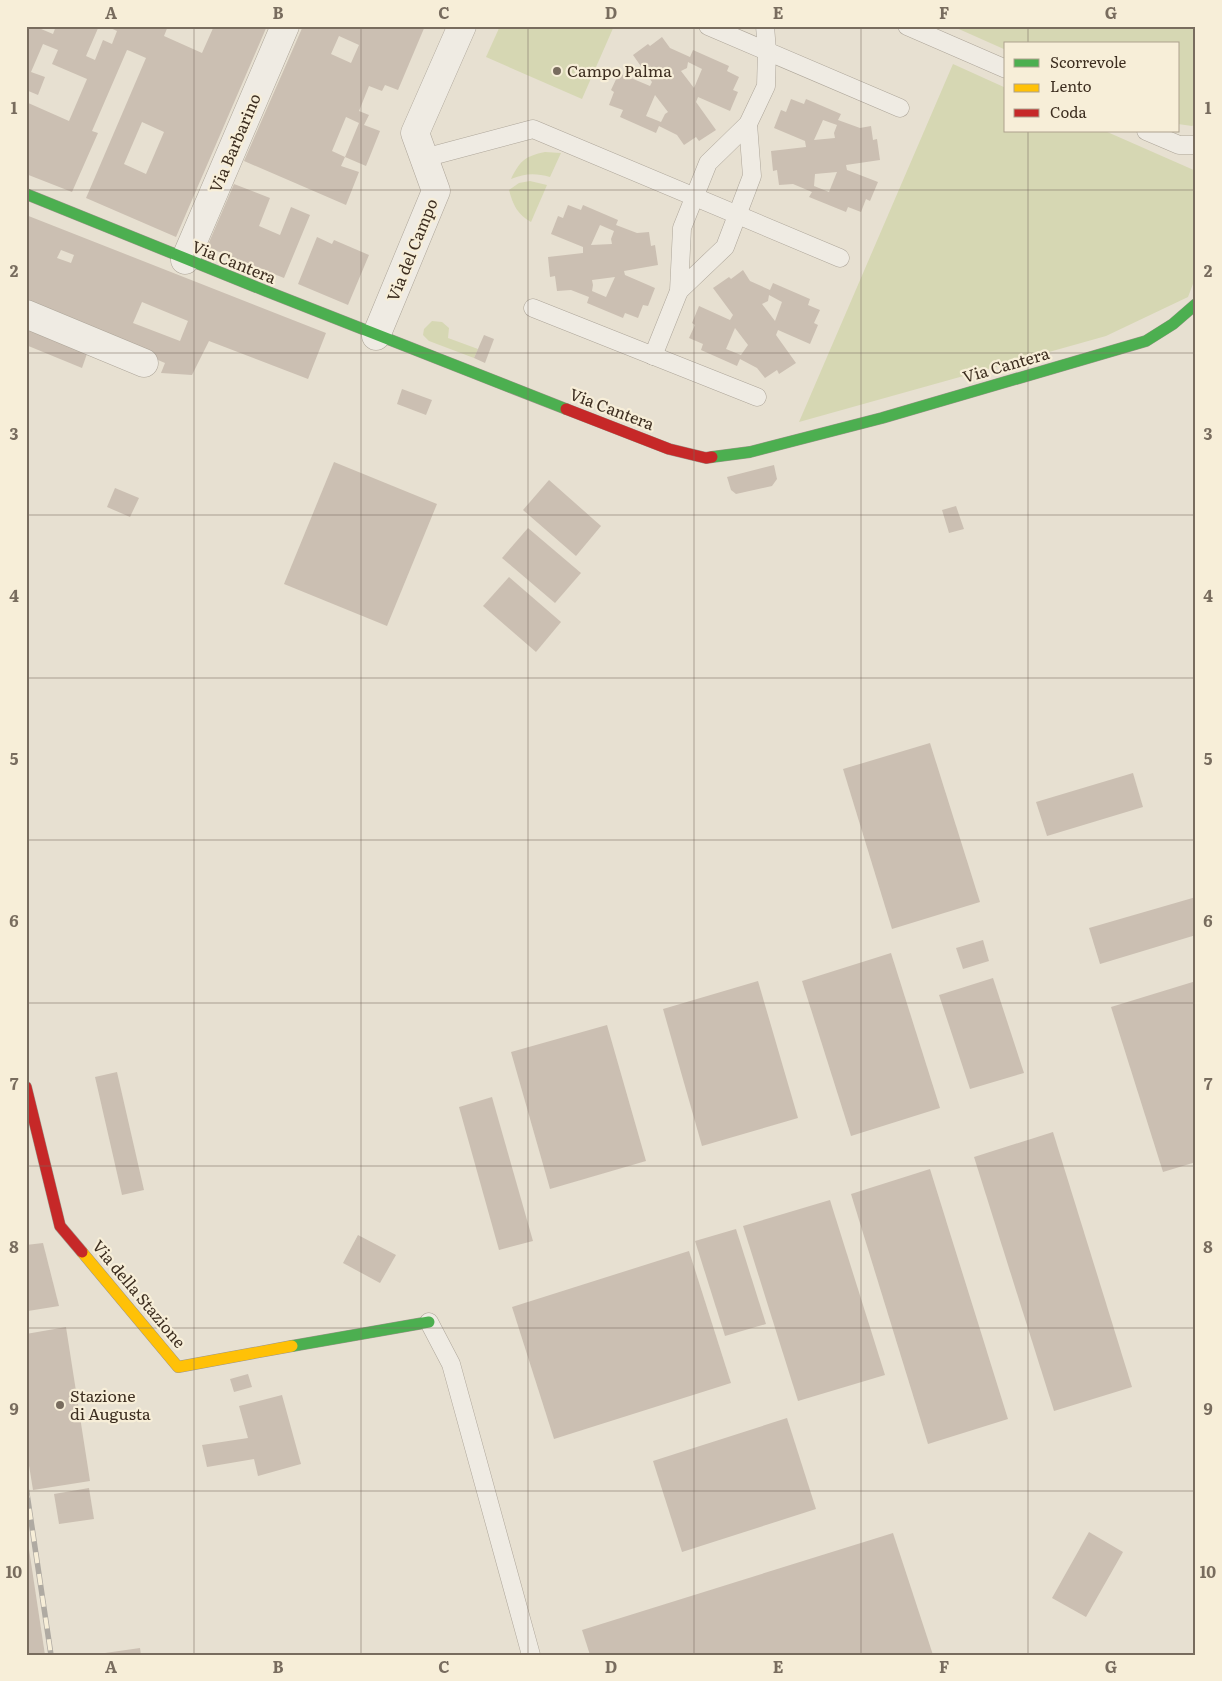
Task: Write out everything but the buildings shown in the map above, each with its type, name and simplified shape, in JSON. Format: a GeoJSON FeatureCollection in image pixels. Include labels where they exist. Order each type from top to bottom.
{"type":"FeatureCollection","features":[{"type":"Feature","properties":{"kind":"street","name":"Via Barbarino"},"geometry":{"type":"LineString","coordinates":[[185,260],[285,26]]}},
{"type":"Feature","properties":{"kind":"street","name":"Via del Campo"},"geometry":{"type":"LineString","coordinates":[[376,336],[436,191],[415,133],[462,26]]}},
{"type":"Feature","properties":{"kind":"street","name":"Via Cantera"},"geometry":{"type":"LineString","coordinates":[[26,194],[376,336],[669,449],[706,458],[750,452],[882,418],[1146,341],[1173,324],[1196,304]]}},
{"type":"Feature","properties":{"kind":"street"},"geometry":{"type":"LineString","coordinates":[[26,314],[144,363]]}},
{"type":"Feature","properties":{"kind":"street","name":"Via della Stazione"},"geometry":{"type":"LineString","coordinates":[[26,1087],[60,1226],[178,1367],[429,1322]]}},
{"type":"Feature","properties":{"kind":"lane"},"geometry":{"type":"LineString","coordinates":[[708,26],[900,108]]}},
{"type":"Feature","properties":{"kind":"lane"},"geometry":{"type":"LineString","coordinates":[[653,356],[679,291],[682,228],[708,163],[748,124],[766,86],[767,52],[765,26]]}},
{"type":"Feature","properties":{"kind":"lane"},"geometry":{"type":"LineString","coordinates":[[907,26],[1004,69]]}},
{"type":"Feature","properties":{"kind":"lane"},"geometry":{"type":"LineString","coordinates":[[679,291],[725,247],[752,176],[748,124]]}},
{"type":"Feature","properties":{"kind":"lane"},"geometry":{"type":"LineString","coordinates":[[424,158],[533,129],[840,258]]}},
{"type":"Feature","properties":{"kind":"lane"},"geometry":{"type":"LineString","coordinates":[[1148,132],[1179,146],[1196,144]]}},
{"type":"Feature","properties":{"kind":"lane"},"geometry":{"type":"LineString","coordinates":[[533,308],[757,397]]}},
{"type":"Feature","properties":{"kind":"lane"},"geometry":{"type":"LineString","coordinates":[[429,1322],[450,1364],[531,1655]]}},
{"type":"Feature","properties":{"kind":"green space","name":"Campo Palma"},"geometry":{"type":"Polygon","coordinates":[[[500,26],[614,26],[582,99],[486,57],[500,26]]]}},
{"type":"Feature","properties":{"kind":"green space"},"geometry":{"type":"Polygon","coordinates":[[[952,26],[1196,26],[1196,124],[1192,126],[1180,124],[1180,42],[1004,42],[1004,49],[952,26]]]}},
{"type":"Feature","properties":{"kind":"green space"},"geometry":{"type":"Polygon","coordinates":[[[953,64],[1004,87],[1004,132],[1107,132],[1196,171],[1196,276],[1188,297],[1106,336],[799,422],[953,64]]]}},
{"type":"Feature","properties":{"kind":"green space"},"geometry":{"type":"Polygon","coordinates":[[[545,152],[561,153],[550,177],[530,174],[511,179],[524,160],[545,152]]]}},
{"type":"Feature","properties":{"kind":"green space"},"geometry":{"type":"Polygon","coordinates":[[[530,181],[547,185],[531,222],[516,209],[509,190],[519,183],[530,181]]]}},
{"type":"Feature","properties":{"kind":"green space"},"geometry":{"type":"Polygon","coordinates":[[[432,321],[442,322],[449,328],[448,338],[478,349],[474,358],[429,341],[423,335],[424,329],[432,321]]]}},
{"type":"Feature","properties":{"kind":"railway"},"geometry":{"type":"LineString","coordinates":[[26,1487],[51,1655]]}},
{"type":"Feature","properties":{"kind":"traffic: fast"},"geometry":{"type":"LineString","coordinates":[[26,194],[566,409]]}},
{"type":"Feature","properties":{"kind":"traffic: fast"},"geometry":{"type":"LineString","coordinates":[[712,457],[750,452],[882,418],[1146,341],[1173,324],[1196,304]]}},
{"type":"Feature","properties":{"kind":"traffic: fast"},"geometry":{"type":"LineString","coordinates":[[292,1346],[429,1322]]}},
{"type":"Feature","properties":{"kind":"traffic: slow"},"geometry":{"type":"LineString","coordinates":[[82,1252],[178,1367],[292,1346]]}},
{"type":"Feature","properties":{"kind":"traffic: jam"},"geometry":{"type":"LineString","coordinates":[[566,409],[669,449],[706,458],[712,457]]}},
{"type":"Feature","properties":{"kind":"traffic: jam"},"geometry":{"type":"LineString","coordinates":[[26,1087],[60,1226],[82,1252]]}},
{"type":"Feature","properties":{"kind":"place","name":"Campo Palma"},"geometry":{"type":"Point","coordinates":[557,71]}},
{"type":"Feature","properties":{"kind":"place","name":"Stazione di Augusta"},"geometry":{"type":"Point","coordinates":[60,1405]}}]}
